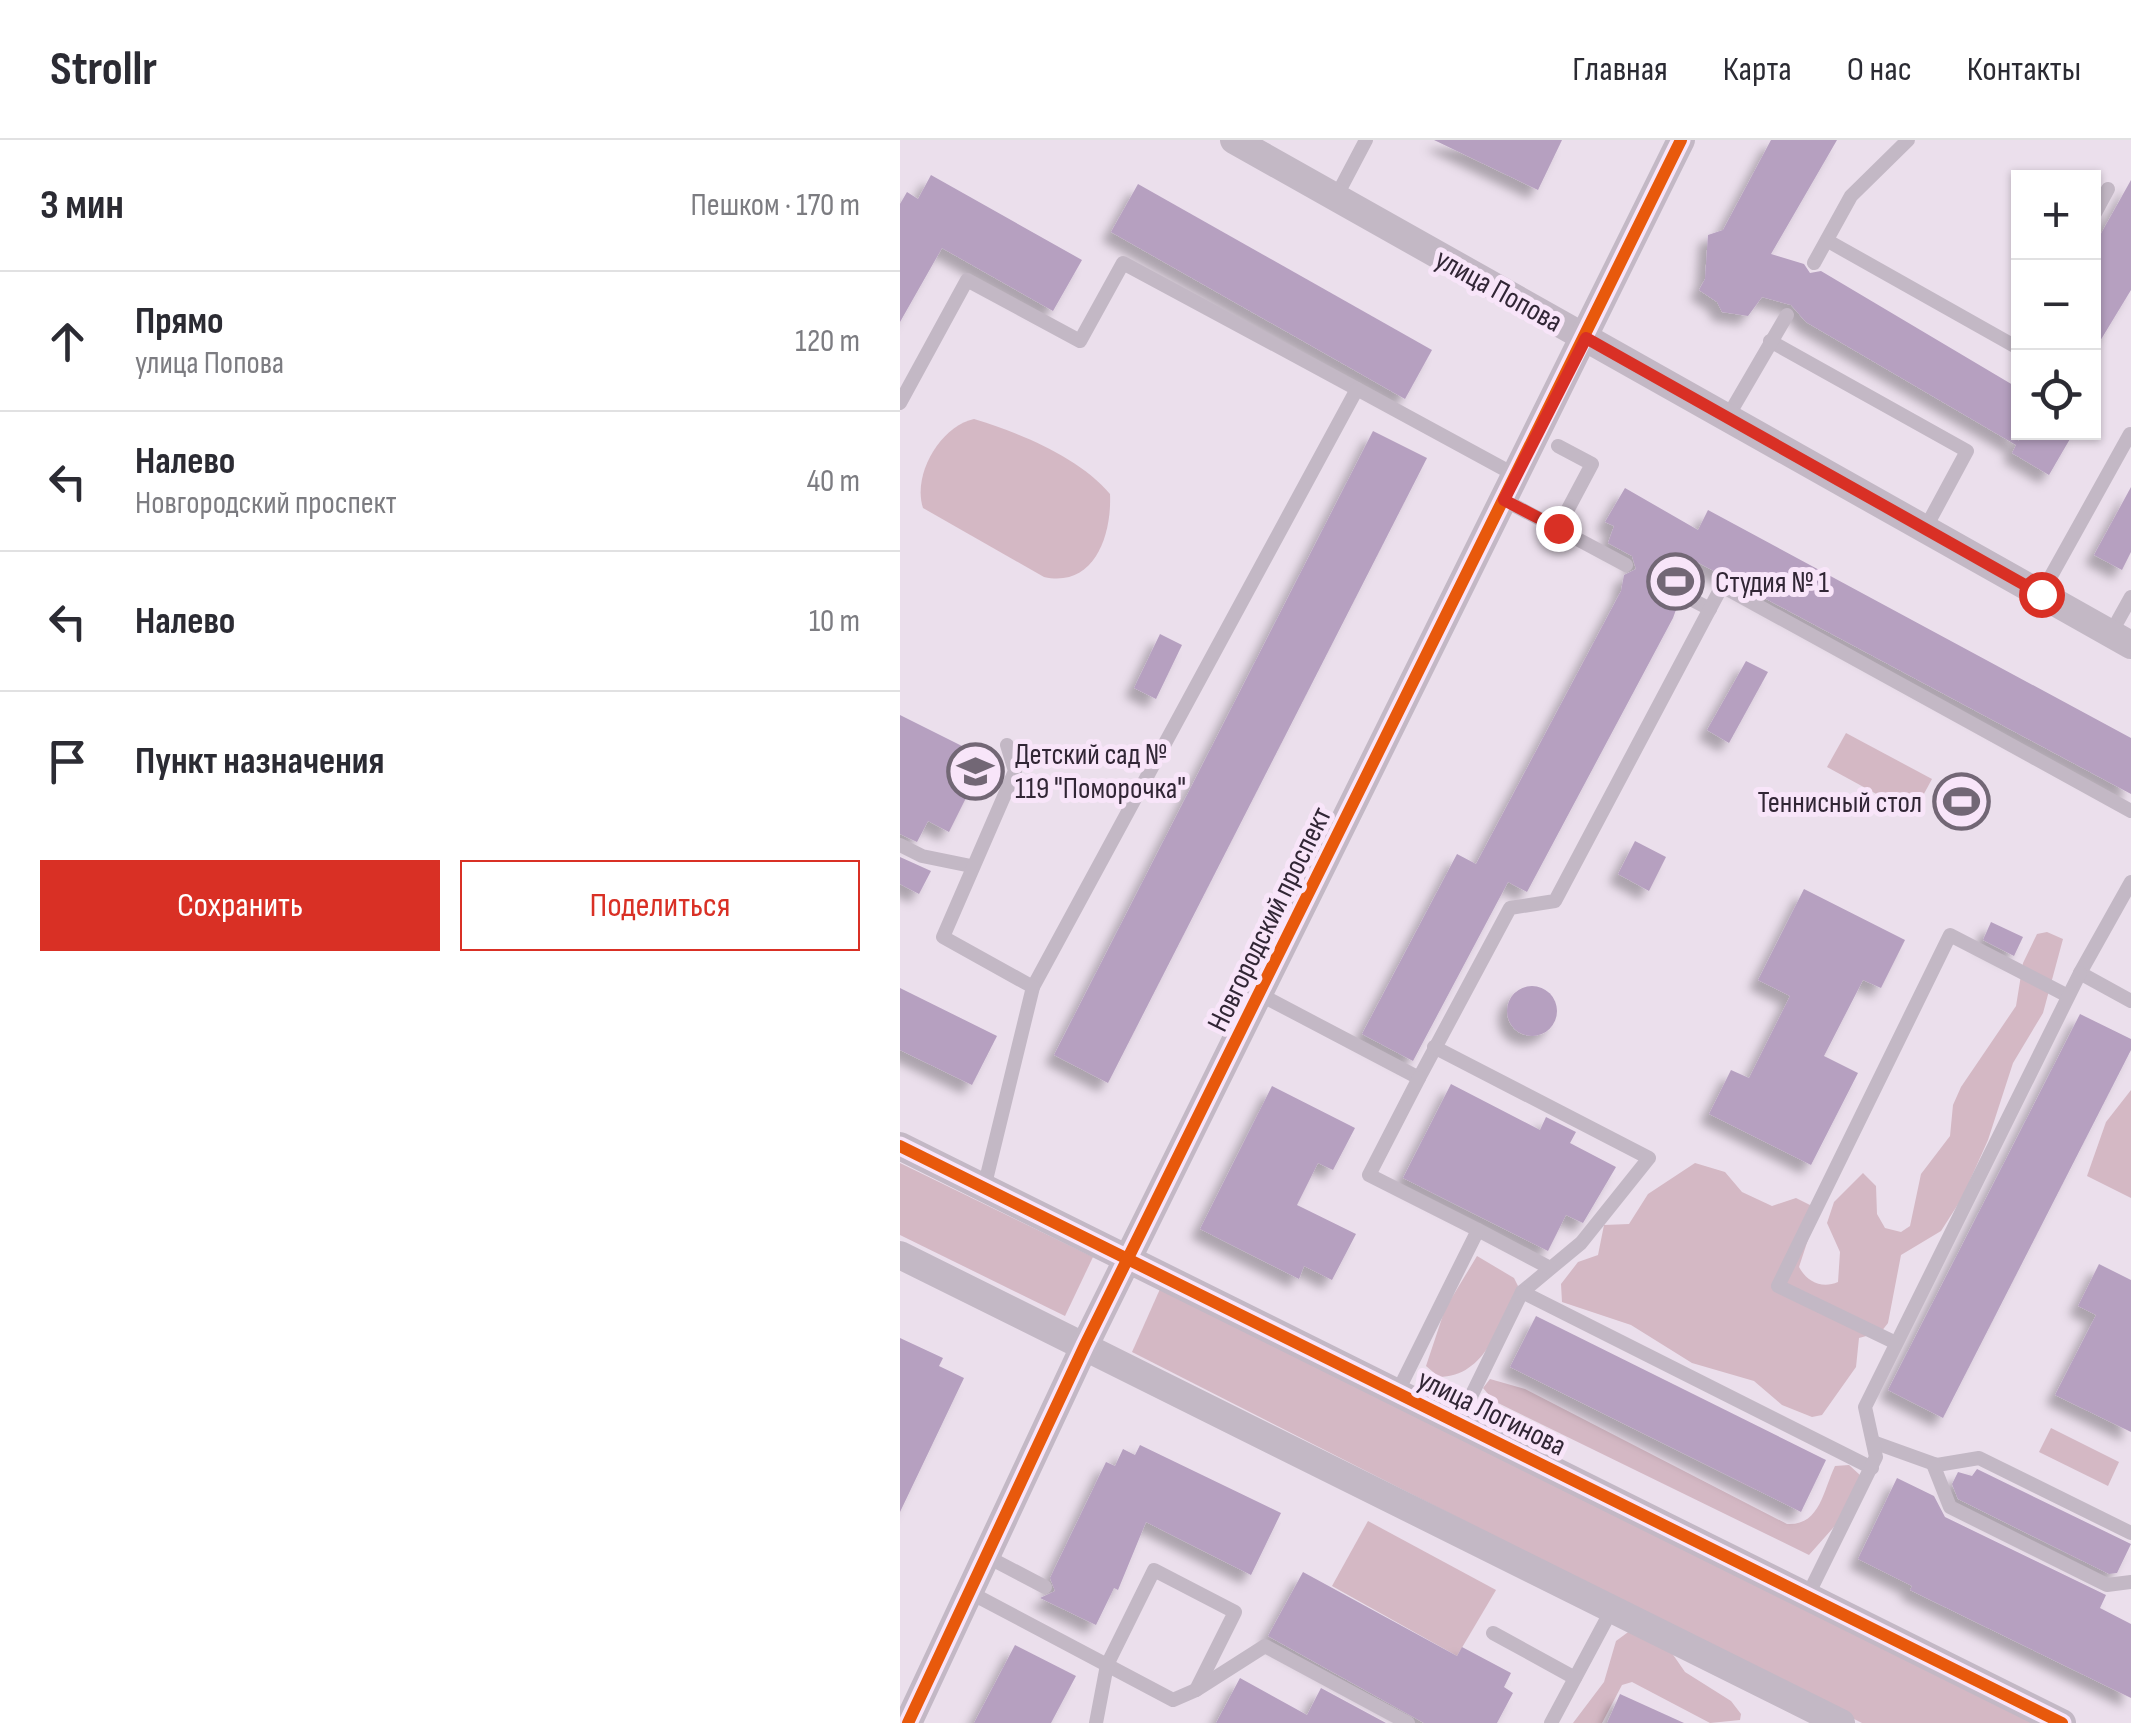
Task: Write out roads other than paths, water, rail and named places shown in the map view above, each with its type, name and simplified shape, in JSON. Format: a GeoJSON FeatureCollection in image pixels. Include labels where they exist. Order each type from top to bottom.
{"type":"FeatureCollection","features":[{"type":"Feature","properties":{"kind":"street","name":"улица Попова"},"geometry":{"type":"LineString","coordinates":[[1234,140],[2121,639]]}},
{"type":"Feature","properties":{"kind":"street","name":"Новгородский проспект"},"geometry":{"type":"LineString","coordinates":[[908,1723],[1127,1259],[1682,140]]}},
{"type":"Feature","properties":{"kind":"street","name":"улица Логинова"},"geometry":{"type":"LineString","coordinates":[[900,1146],[2062,1723]]}},
{"type":"Feature","properties":{"kind":"street"},"geometry":{"type":"LineString","coordinates":[[900,1255],[1841,1723]]}},
{"type":"Feature","properties":{"kind":"lane"},"geometry":{"type":"LineString","coordinates":[[1336,198],[1366,140]]}},
{"type":"Feature","properties":{"kind":"lane"},"geometry":{"type":"LineString","coordinates":[[1814,263],[1852,196],[1908,140]]}},
{"type":"Feature","properties":{"kind":"lane"},"geometry":{"type":"LineString","coordinates":[[2101,202],[2108,189]]}},
{"type":"Feature","properties":{"kind":"lane"},"geometry":{"type":"LineString","coordinates":[[1828,241],[2011,344]]}},
{"type":"Feature","properties":{"kind":"lane"},"geometry":{"type":"LineString","coordinates":[[900,403],[967,280],[1080,341],[1122,262],[1357,389],[1511,488],[1558,528],[1626,565]]}},
{"type":"Feature","properties":{"kind":"lane"},"geometry":{"type":"LineString","coordinates":[[1727,418],[1787,315]]}},
{"type":"Feature","properties":{"kind":"lane"},"geometry":{"type":"LineString","coordinates":[[1770,341],[1967,451],[1925,529]]}},
{"type":"Feature","properties":{"kind":"lane"},"geometry":{"type":"LineString","coordinates":[[984,1188],[1033,987],[1357,389]]}},
{"type":"Feature","properties":{"kind":"lane"},"geometry":{"type":"LineString","coordinates":[[2041,594],[2130,434]]}},
{"type":"Feature","properties":{"kind":"lane"},"geometry":{"type":"LineString","coordinates":[[1558,446],[1592,464],[1558,528]]}},
{"type":"Feature","properties":{"kind":"lane"},"geometry":{"type":"LineString","coordinates":[[1550,1268],[1369,1175],[1510,908],[1555,901],[1722,586],[2131,811]]}},
{"type":"Feature","properties":{"kind":"lane"},"geometry":{"type":"LineString","coordinates":[[1681,594],[1710,610]]}},
{"type":"Feature","properties":{"kind":"lane"},"geometry":{"type":"LineString","coordinates":[[2121,639],[2131,597]]}},
{"type":"Feature","properties":{"kind":"lane"},"geometry":{"type":"LineString","coordinates":[[1007,745],[1015,771],[943,936],[1033,987]]}},
{"type":"Feature","properties":{"kind":"lane"},"geometry":{"type":"LineString","coordinates":[[900,845],[922,856],[971,866]]}},
{"type":"Feature","properties":{"kind":"lane"},"geometry":{"type":"LineString","coordinates":[[1808,1597],[1876,1457],[1865,1408],[2068,996],[2131,882]]}},
{"type":"Feature","properties":{"kind":"lane"},"geometry":{"type":"LineString","coordinates":[[1896,1344],[1778,1286],[1950,935],[2068,996]]}},
{"type":"Feature","properties":{"kind":"lane"},"geometry":{"type":"LineString","coordinates":[[2080,973],[2131,1001]]}},
{"type":"Feature","properties":{"kind":"lane"},"geometry":{"type":"LineString","coordinates":[[1259,994],[1419,1078]]}},
{"type":"Feature","properties":{"kind":"lane"},"geometry":{"type":"LineString","coordinates":[[1434,1047],[1649,1158],[1581,1243],[1522,1292],[1458,1423]]}},
{"type":"Feature","properties":{"kind":"lane"},"geometry":{"type":"LineString","coordinates":[[1397,1393],[1478,1230]]}},
{"type":"Feature","properties":{"kind":"lane"},"geometry":{"type":"LineString","coordinates":[[1522,1292],[1872,1468]]}},
{"type":"Feature","properties":{"kind":"lane"},"geometry":{"type":"LineString","coordinates":[[1873,1442],[1932,1464],[1979,1458],[2131,1533]]}},
{"type":"Feature","properties":{"kind":"lane"},"geometry":{"type":"LineString","coordinates":[[1932,1464],[1950,1507],[2107,1585],[2131,1582]]}},
{"type":"Feature","properties":{"kind":"lane"},"geometry":{"type":"LineString","coordinates":[[986,1556],[1045,1587]]}},
{"type":"Feature","properties":{"kind":"lane"},"geometry":{"type":"LineString","coordinates":[[1096,1723],[1107,1665],[1154,1570],[1235,1612],[1196,1690]]}},
{"type":"Feature","properties":{"kind":"lane"},"geometry":{"type":"LineString","coordinates":[[969,1592],[1173,1700],[1266,1646],[1408,1723]]}},
{"type":"Feature","properties":{"kind":"lane"},"geometry":{"type":"LineString","coordinates":[[1551,1723],[1612,1608]]}},
{"type":"Feature","properties":{"kind":"lane"},"geometry":{"type":"LineString","coordinates":[[1493,1633],[1575,1678]]}},
{"type":"Feature","properties":{"kind":"place","name":"Студия № 1"},"geometry":{"type":"Point","coordinates":[1676,582]}},
{"type":"Feature","properties":{"kind":"place","name":"Детский сад № 119 \"Поморочка\""},"geometry":{"type":"Point","coordinates":[976,771]}},
{"type":"Feature","properties":{"kind":"place","name":"Теннисный стол"},"geometry":{"type":"Point","coordinates":[1961,802]}}]}
